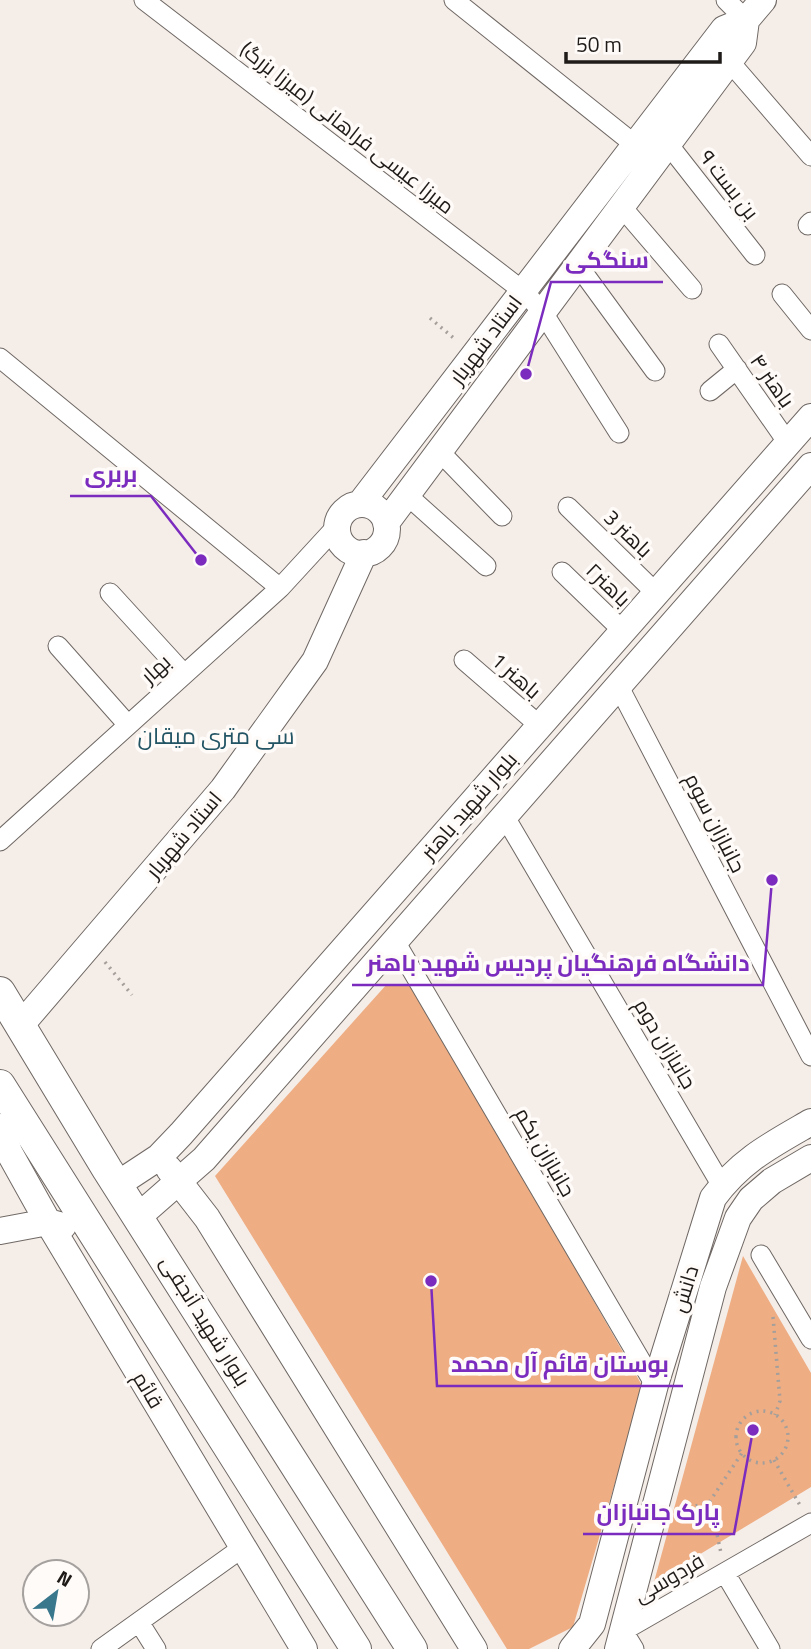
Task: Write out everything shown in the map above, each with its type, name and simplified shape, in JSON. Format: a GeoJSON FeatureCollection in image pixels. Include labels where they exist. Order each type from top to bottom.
{"type":"FeatureCollection","features":[{"type":"Feature","properties":{"kind":"main road","name":"استاد شهریار"},"geometry":{"type":"LineString","coordinates":[[386,523],[621,206],[724,29],[754,10]]}},
{"type":"Feature","properties":{"kind":"main road","name":"استاد شهریار"},"geometry":{"type":"LineString","coordinates":[[360,504],[523,291],[653,150],[729,61],[743,43],[754,10]]}},
{"type":"Feature","properties":{"kind":"main road","name":"بلوار شهید باهنر"},"geometry":{"type":"LineString","coordinates":[[118,1185],[159,1157],[224,1085],[811,417]]}},
{"type":"Feature","properties":{"kind":"main road","name":"بلوار شهید باهنر"},"geometry":{"type":"LineString","coordinates":[[139,1216],[180,1182],[396,943],[811,466]]}},
{"type":"Feature","properties":{"kind":"main road"},"geometry":{"type":"LineString","coordinates":[[360,504],[377,509],[386,523],[387,531],[380,547],[364,553],[356,552],[342,542],[337,526],[345,511],[360,504]]}},
{"type":"Feature","properties":{"kind":"main road","name":"استاد شهریار"},"geometry":{"type":"LineString","coordinates":[[20,1026],[223,789],[314,661],[364,553]]}},
{"type":"Feature","properties":{"kind":"main road","name":"بلوار شهید آنجفی"},"geometry":{"type":"LineString","coordinates":[[0,992],[118,1185],[412,1649]]}},
{"type":"Feature","properties":{"kind":"main road"},"geometry":{"type":"LineString","coordinates":[[224,1085],[222,1098],[226,1103],[232,1108],[249,1106]]}},
{"type":"Feature","properties":{"kind":"main road"},"geometry":{"type":"LineString","coordinates":[[0,1086],[356,1649]]}},
{"type":"Feature","properties":{"kind":"main road","name":"دانش"},"geometry":{"type":"LineString","coordinates":[[592,1624],[655,1385],[713,1198],[748,1158],[811,1122]]}},
{"type":"Feature","properties":{"kind":"main road","name":"قائم"},"geometry":{"type":"LineString","coordinates":[[0,1132],[48,1222],[304,1649]]}},
{"type":"Feature","properties":{"kind":"main road"},"geometry":{"type":"LineString","coordinates":[[159,1157],[207,1218],[474,1649]]}},
{"type":"Feature","properties":{"kind":"main road","name":"دانش"},"geometry":{"type":"LineString","coordinates":[[625,1643],[654,1513],[713,1287],[738,1218],[751,1199],[772,1181],[811,1157]]}},
{"type":"Feature","properties":{"kind":"main road"},"geometry":{"type":"LineString","coordinates":[[0,1231],[48,1222],[92,1234]]}},
{"type":"Feature","properties":{"kind":"main road"},"geometry":{"type":"LineString","coordinates":[[572,1649],[592,1624],[625,1643]]}},
{"type":"Feature","properties":{"kind":"street","name":"میرزا عیسی فراهانی (میرزا بزرگ)"},"geometry":{"type":"LineString","coordinates":[[144,0],[523,291],[542,311],[619,433]]}},
{"type":"Feature","properties":{"kind":"street","name":"بن بست ۹"},"geometry":{"type":"LineString","coordinates":[[454,0],[653,150],[755,255]]}},
{"type":"Feature","properties":{"kind":"street"},"geometry":{"type":"LineString","coordinates":[[726,0],[754,10]]}},
{"type":"Feature","properties":{"kind":"street"},"geometry":{"type":"LineString","coordinates":[[729,61],[811,156]]}},
{"type":"Feature","properties":{"kind":"street"},"geometry":{"type":"LineString","coordinates":[[621,206],[692,289]]}},
{"type":"Feature","properties":{"kind":"street"},"geometry":{"type":"LineString","coordinates":[[577,264],[655,371]]}},
{"type":"Feature","properties":{"kind":"street"},"geometry":{"type":"LineString","coordinates":[[782,294],[811,330]]}},
{"type":"Feature","properties":{"kind":"street","name":"باهنر ۴"},"geometry":{"type":"LineString","coordinates":[[719,344],[788,443]]}},
{"type":"Feature","properties":{"kind":"street"},"geometry":{"type":"LineString","coordinates":[[0,358],[279,588]]}},
{"type":"Feature","properties":{"kind":"street"},"geometry":{"type":"LineString","coordinates":[[710,391],[737,369]]}},
{"type":"Feature","properties":{"kind":"street"},"geometry":{"type":"LineString","coordinates":[[439,452],[502,516]]}},
{"type":"Feature","properties":{"kind":"street"},"geometry":{"type":"LineString","coordinates":[[407,495],[486,566]]}},
{"type":"Feature","properties":{"kind":"street","name":"باهنر 3"},"geometry":{"type":"LineString","coordinates":[[568,507],[656,593]]}},
{"type":"Feature","properties":{"kind":"street","name":"بهار"},"geometry":{"type":"LineString","coordinates":[[0,841],[279,588],[337,526]]}},
{"type":"Feature","properties":{"kind":"street","name":"باهنر۲"},"geometry":{"type":"LineString","coordinates":[[562,572],[623,631]]}},
{"type":"Feature","properties":{"kind":"street"},"geometry":{"type":"LineString","coordinates":[[110,593],[184,674]]}},
{"type":"Feature","properties":{"kind":"street"},"geometry":{"type":"LineString","coordinates":[[58,646],[128,725]]}},
{"type":"Feature","properties":{"kind":"street","name":"باهنر 1"},"geometry":{"type":"LineString","coordinates":[[464,660],[540,726]]}},
{"type":"Feature","properties":{"kind":"street","name":"جانبازان سوم"},"geometry":{"type":"LineString","coordinates":[[618,685],[811,1056]]}},
{"type":"Feature","properties":{"kind":"street","name":"جانبازان دوم"},"geometry":{"type":"LineString","coordinates":[[505,817],[722,1186]]}},
{"type":"Feature","properties":{"kind":"street","name":"جانبازان یکم"},"geometry":{"type":"LineString","coordinates":[[396,943],[655,1385]]}},
{"type":"Feature","properties":{"kind":"street"},"geometry":{"type":"LineString","coordinates":[[761,1255],[811,1339]]}},
{"type":"Feature","properties":{"kind":"street","name":"فردوسی"},"geometry":{"type":"LineString","coordinates":[[625,1643],[725,1573],[810,1523]]}},
{"type":"Feature","properties":{"kind":"street"},"geometry":{"type":"LineString","coordinates":[[101,1649],[242,1548]]}},
{"type":"Feature","properties":{"kind":"street"},"geometry":{"type":"LineString","coordinates":[[725,1573],[770,1649]]}},
{"type":"Feature","properties":{"kind":"street"},"geometry":{"type":"LineString","coordinates":[[139,1622],[156,1649]]}},
{"type":"Feature","properties":{"kind":"path"},"geometry":{"type":"LineString","coordinates":[[430,318],[474,355]]}},
{"type":"Feature","properties":{"kind":"path"},"geometry":{"type":"LineString","coordinates":[[90,945],[132,995]]}},
{"type":"Feature","properties":{"kind":"path"},"geometry":{"type":"LineString","coordinates":[[775,1415],[780,1401],[771,1288],[777,1283]]}},
{"type":"Feature","properties":{"kind":"path"},"geometry":{"type":"LineString","coordinates":[[760,1411],[775,1415],[786,1426],[788,1442],[774,1460],[760,1463],[741,1453],[736,1438],[745,1418],[760,1411]]}},
{"type":"Feature","properties":{"kind":"path"},"geometry":{"type":"LineString","coordinates":[[654,1513],[666,1517],[710,1501],[741,1453]]}},
{"type":"Feature","properties":{"kind":"path"},"geometry":{"type":"LineString","coordinates":[[774,1460],[810,1523]]}},
{"type":"Feature","properties":{"kind":"path"},"geometry":{"type":"LineString","coordinates":[[710,1501],[725,1573]]}},
{"type":"Feature","properties":{"kind":"shaded area"},"geometry":{"type":"Polygon","coordinates":[[[387,984],[412,984],[643,1387],[573,1627],[529,1649],[507,1649],[215,1176],[387,984]]]}},
{"type":"Feature","properties":{"kind":"shaded area"},"geometry":{"type":"Polygon","coordinates":[[[743,1256],[811,1373],[811,1487],[654,1582],[743,1256]]]}},
{"type":"Feature","properties":{"kind":"place","name":"سنگکی"},"geometry":{"type":"Point","coordinates":[526,374]}},
{"type":"Feature","properties":{"kind":"place","name":"بربری"},"geometry":{"type":"Point","coordinates":[201,560]}},
{"type":"Feature","properties":{"kind":"place","name":"دانشگاه فرهنگیان پردیس شهید باهنر"},"geometry":{"type":"Point","coordinates":[772,880]}},
{"type":"Feature","properties":{"kind":"place","name":"بوستان قائم آل محمد"},"geometry":{"type":"Point","coordinates":[431,1281]}},
{"type":"Feature","properties":{"kind":"place","name":"پارک جانبازان"},"geometry":{"type":"Point","coordinates":[753,1430]}},
{"type":"Feature","properties":{"kind":"district","name":"سی متری میقان"},"geometry":{"type":"Point","coordinates":[216,736]}}]}
